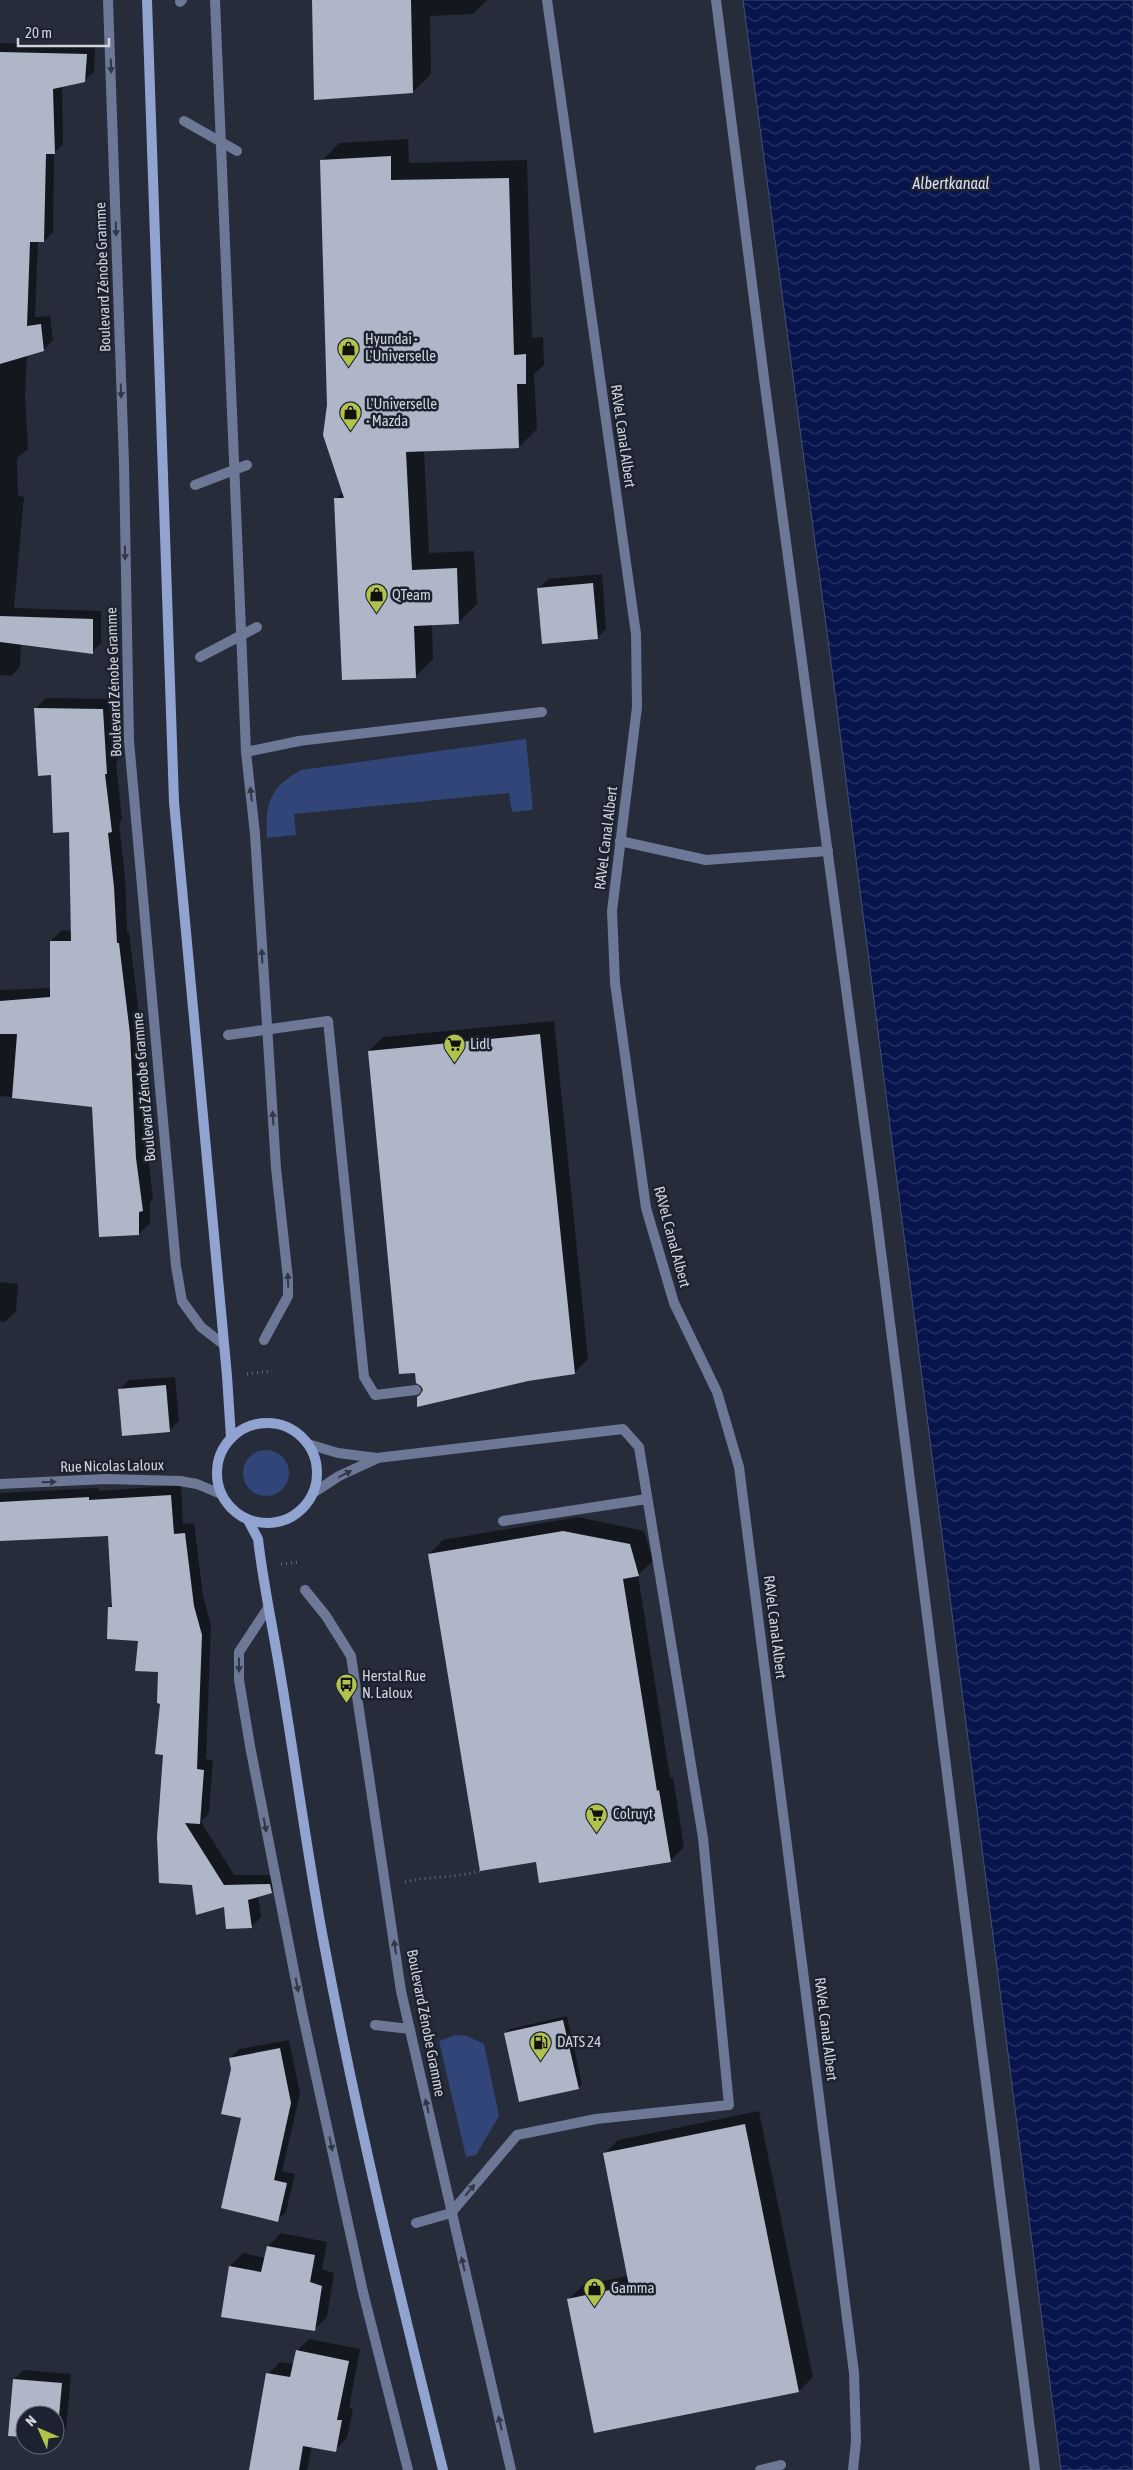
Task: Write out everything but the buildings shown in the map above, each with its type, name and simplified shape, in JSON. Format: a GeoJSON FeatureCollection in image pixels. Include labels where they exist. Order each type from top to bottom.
{"type":"FeatureCollection","features":[{"type":"Feature","properties":{"kind":"main road"},"geometry":{"type":"LineString","coordinates":[[147,0],[174,802],[230,1438]]}},
{"type":"Feature","properties":{"kind":"main road"},"geometry":{"type":"LineString","coordinates":[[248,1520],[275,1523],[292,1517],[305,1506],[314,1493],[317,1476],[316,1460],[308,1444],[292,1429],[272,1422],[254,1424],[237,1432],[225,1444],[217,1466],[217,1483],[228,1505],[248,1520],[258,1539],[302,1818],[345,2050],[376,2199],[443,2470]]}},
{"type":"Feature","properties":{"kind":"street","name":"Boulevard Zénobe Gramme"},"geometry":{"type":"LineString","coordinates":[[108,0],[123,453],[129,741],[176,1266],[182,1301],[201,1327],[223,1344]]}},
{"type":"Feature","properties":{"kind":"street"},"geometry":{"type":"LineString","coordinates":[[215,0],[246,752],[255,834],[276,1168],[287,1257],[288,1296],[264,1340]]}},
{"type":"Feature","properties":{"kind":"street","name":"RAVeL Canal Albert"},"geometry":{"type":"LineString","coordinates":[[547,0],[636,634],[637,707],[612,911],[615,983],[646,1208],[674,1303],[717,1392],[739,1466],[854,2373],[856,2441],[853,2470]]}},
{"type":"Feature","properties":{"kind":"street"},"geometry":{"type":"LineString","coordinates":[[716,0],[765,386],[874,1195],[1035,2470]]}},
{"type":"Feature","properties":{"kind":"street"},"geometry":{"type":"LineString","coordinates":[[184,120],[237,151]]}},
{"type":"Feature","properties":{"kind":"street"},"geometry":{"type":"LineString","coordinates":[[195,485],[247,465]]}},
{"type":"Feature","properties":{"kind":"street"},"geometry":{"type":"LineString","coordinates":[[200,657],[258,627]]}},
{"type":"Feature","properties":{"kind":"street"},"geometry":{"type":"LineString","coordinates":[[246,752],[299,741],[542,712]]}},
{"type":"Feature","properties":{"kind":"street"},"geometry":{"type":"LineString","coordinates":[[620,842],[706,860],[828,851]]}},
{"type":"Feature","properties":{"kind":"street"},"geometry":{"type":"LineString","coordinates":[[228,1035],[266,1028],[328,1021],[364,1377],[375,1395],[416,1390]]}},
{"type":"Feature","properties":{"kind":"street"},"geometry":{"type":"LineString","coordinates":[[308,1444],[338,1453],[377,1458],[623,1429],[639,1447],[703,1838],[728,2105],[596,2119],[517,2135],[451,2213],[416,2223]]}},
{"type":"Feature","properties":{"kind":"street"},"geometry":{"type":"LineString","coordinates":[[314,1493],[339,1476],[377,1458]]}},
{"type":"Feature","properties":{"kind":"street","name":"Rue Nicolas Laloux"},"geometry":{"type":"LineString","coordinates":[[0,1484],[106,1479],[180,1481],[197,1484],[221,1494]]}},
{"type":"Feature","properties":{"kind":"street"},"geometry":{"type":"LineString","coordinates":[[503,1520],[647,1499]]}},
{"type":"Feature","properties":{"kind":"street","name":"Boulevard Zénobe Gramme"},"geometry":{"type":"LineString","coordinates":[[305,1590],[326,1616],[350,1656],[387,1886],[401,1991],[511,2470]]}},
{"type":"Feature","properties":{"kind":"street"},"geometry":{"type":"LineString","coordinates":[[268,1608],[239,1652],[239,1680],[250,1746],[308,2041],[363,2292],[408,2470]]}},
{"type":"Feature","properties":{"kind":"street"},"geometry":{"type":"LineString","coordinates":[[375,2025],[410,2029]]}},
{"type":"Feature","properties":{"kind":"street"},"geometry":{"type":"LineString","coordinates":[[760,2470],[781,2465]]}},
{"type":"Feature","properties":{"kind":"path"},"geometry":{"type":"LineString","coordinates":[[387,1886],[421,1878],[462,1876],[480,1871]]}},
{"type":"Feature","properties":{"kind":"shaded area"},"geometry":{"type":"Polygon","coordinates":[[[526,739],[533,810],[512,812],[509,793],[294,814],[296,835],[267,838],[268,806],[271,798],[282,783],[301,770],[526,739]]]}},
{"type":"Feature","properties":{"kind":"shaded area"},"geometry":{"type":"Polygon","coordinates":[[[266,1450],[279,1454],[285,1460],[289,1473],[285,1486],[279,1492],[266,1496],[253,1492],[247,1486],[243,1473],[247,1460],[253,1454],[266,1450]]]}},
{"type":"Feature","properties":{"kind":"shaded area"},"geometry":{"type":"Polygon","coordinates":[[[456,2035],[467,2036],[484,2044],[499,2116],[476,2155],[466,2157],[439,2041],[456,2035]]]}},
{"type":"Feature","properties":{"kind":"water","name":"Albertkanaal"},"geometry":{"type":"Polygon","coordinates":[[[743,0],[1133,0],[1133,2470],[1061,2470],[832,670],[743,0]]]}},
{"type":"Feature","properties":{"kind":"place","name":"Hyundai - L'Universelle"},"geometry":{"type":"Point","coordinates":[349,367]}},
{"type":"Feature","properties":{"kind":"place","name":"L'Universelle - Mazda"},"geometry":{"type":"Point","coordinates":[350,432]}},
{"type":"Feature","properties":{"kind":"place","name":"QTeam"},"geometry":{"type":"Point","coordinates":[376,614]}},
{"type":"Feature","properties":{"kind":"place","name":"Lidl"},"geometry":{"type":"Point","coordinates":[454,1063]}},
{"type":"Feature","properties":{"kind":"place","name":"Herstal Rue N. Laloux"},"geometry":{"type":"Point","coordinates":[346,1704]}},
{"type":"Feature","properties":{"kind":"place","name":"Colruyt"},"geometry":{"type":"Point","coordinates":[597,1833]}},
{"type":"Feature","properties":{"kind":"place","name":"DATS 24"},"geometry":{"type":"Point","coordinates":[541,2061]}},
{"type":"Feature","properties":{"kind":"place","name":"Gamma"},"geometry":{"type":"Point","coordinates":[595,2307]}}]}
